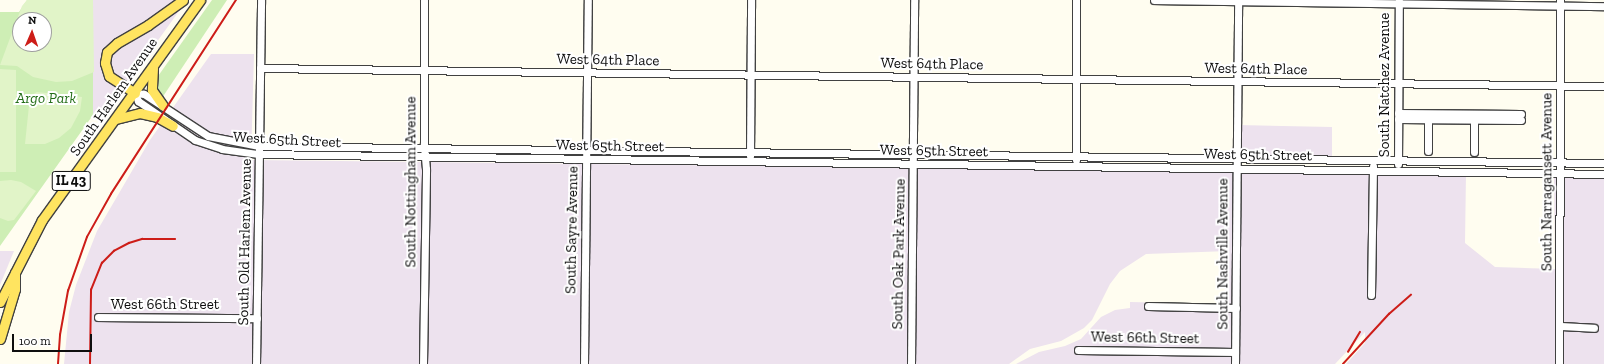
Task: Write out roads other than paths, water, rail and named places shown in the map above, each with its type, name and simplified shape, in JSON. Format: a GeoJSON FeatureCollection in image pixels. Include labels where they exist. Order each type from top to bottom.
{"type":"FeatureCollection","features":[{"type":"Feature","properties":{"kind":"main road"},"geometry":{"type":"LineString","coordinates":[[135,93],[109,76],[105,63],[107,52],[117,43],[148,26],[183,0]]}},
{"type":"Feature","properties":{"kind":"main road","name":"South Harlem Avenue"},"geometry":{"type":"LineString","coordinates":[[15,272],[42,220],[135,93],[200,0]]}},
{"type":"Feature","properties":{"kind":"main road"},"geometry":{"type":"LineString","coordinates":[[153,67],[152,90],[163,106]]}},
{"type":"Feature","properties":{"kind":"main road"},"geometry":{"type":"LineString","coordinates":[[116,119],[140,113],[156,117],[173,126]]}},
{"type":"Feature","properties":{"kind":"main road","name":"IL 43"},"geometry":{"type":"LineString","coordinates":[[0,302],[15,272]]}},
{"type":"Feature","properties":{"kind":"main road","name":"IL 43"},"geometry":{"type":"LineString","coordinates":[[0,339],[15,289],[15,272]]}},
{"type":"Feature","properties":{"kind":"street","name":"South Old Harlem Avenue"},"geometry":{"type":"LineString","coordinates":[[256,364],[261,0]]}},
{"type":"Feature","properties":{"kind":"street","name":"South Nottingham Avenue"},"geometry":{"type":"LineString","coordinates":[[423,364],[426,157],[424,148],[424,0]]}},
{"type":"Feature","properties":{"kind":"street","name":"South Sayre Avenue"},"geometry":{"type":"LineString","coordinates":[[584,364],[588,0]]}},
{"type":"Feature","properties":{"kind":"street"},"geometry":{"type":"LineString","coordinates":[[750,161],[751,0]]}},
{"type":"Feature","properties":{"kind":"street","name":"South Oak Park Avenue"},"geometry":{"type":"LineString","coordinates":[[911,364],[914,154],[914,0]]}},
{"type":"Feature","properties":{"kind":"street"},"geometry":{"type":"LineString","coordinates":[[1076,0],[1076,166]]}},
{"type":"Feature","properties":{"kind":"street"},"geometry":{"type":"LineString","coordinates":[[1154,0],[1560,3],[1604,6]]}},
{"type":"Feature","properties":{"kind":"street","name":"South Nashville Avenue"},"geometry":{"type":"LineString","coordinates":[[1236,364],[1238,1]]}},
{"type":"Feature","properties":{"kind":"street","name":"South Natchez Avenue"},"geometry":{"type":"LineString","coordinates":[[1398,170],[1399,2]]}},
{"type":"Feature","properties":{"kind":"street","name":"South Narragansett Avenue"},"geometry":{"type":"LineString","coordinates":[[1559,364],[1560,3]]}},
{"type":"Feature","properties":{"kind":"street","name":"West 64th Place"},"geometry":{"type":"LineString","coordinates":[[260,68],[1604,86]]}},
{"type":"Feature","properties":{"kind":"street","name":"West 65th Street"},"geometry":{"type":"LineString","coordinates":[[1604,163],[259,146],[208,136],[144,94],[135,93],[138,101],[173,126],[205,144],[232,151],[259,154],[1604,174]]}},
{"type":"Feature","properties":{"kind":"street"},"geometry":{"type":"LineString","coordinates":[[1398,116],[1521,117]]}},
{"type":"Feature","properties":{"kind":"street"},"geometry":{"type":"LineString","coordinates":[[1428,116],[1428,151]]}},
{"type":"Feature","properties":{"kind":"street"},"geometry":{"type":"LineString","coordinates":[[1474,116],[1474,152]]}},
{"type":"Feature","properties":{"kind":"street","name":"South Natchez Avenue"},"geometry":{"type":"LineString","coordinates":[[1371,295],[1373,160]]}},
{"type":"Feature","properties":{"kind":"street"},"geometry":{"type":"LineString","coordinates":[[1148,306],[1236,308]]}},
{"type":"Feature","properties":{"kind":"street","name":"West 66th Street"},"geometry":{"type":"LineString","coordinates":[[98,318],[257,318]]}},
{"type":"Feature","properties":{"kind":"street"},"geometry":{"type":"LineString","coordinates":[[1560,326],[1594,328]]}},
{"type":"Feature","properties":{"kind":"street","name":"West 66th Street"},"geometry":{"type":"LineString","coordinates":[[1078,350],[1236,352]]}},
{"type":"Feature","properties":{"kind":"railway"},"geometry":{"type":"LineString","coordinates":[[58,364],[60,335],[68,291],[87,237],[111,194],[236,0]]}},
{"type":"Feature","properties":{"kind":"railway"},"geometry":{"type":"LineString","coordinates":[[90,364],[91,290],[102,263],[114,251],[129,243],[142,239],[175,239]]}},
{"type":"Feature","properties":{"kind":"railway"},"geometry":{"type":"LineString","coordinates":[[1343,364],[1389,314],[1411,295]]}},
{"type":"Feature","properties":{"kind":"railway"},"geometry":{"type":"LineString","coordinates":[[1348,352],[1360,332]]}},
{"type":"Feature","properties":{"kind":"park label","name":"Argo Park"},"geometry":{"type":"Point","coordinates":[46,99]}}]}
